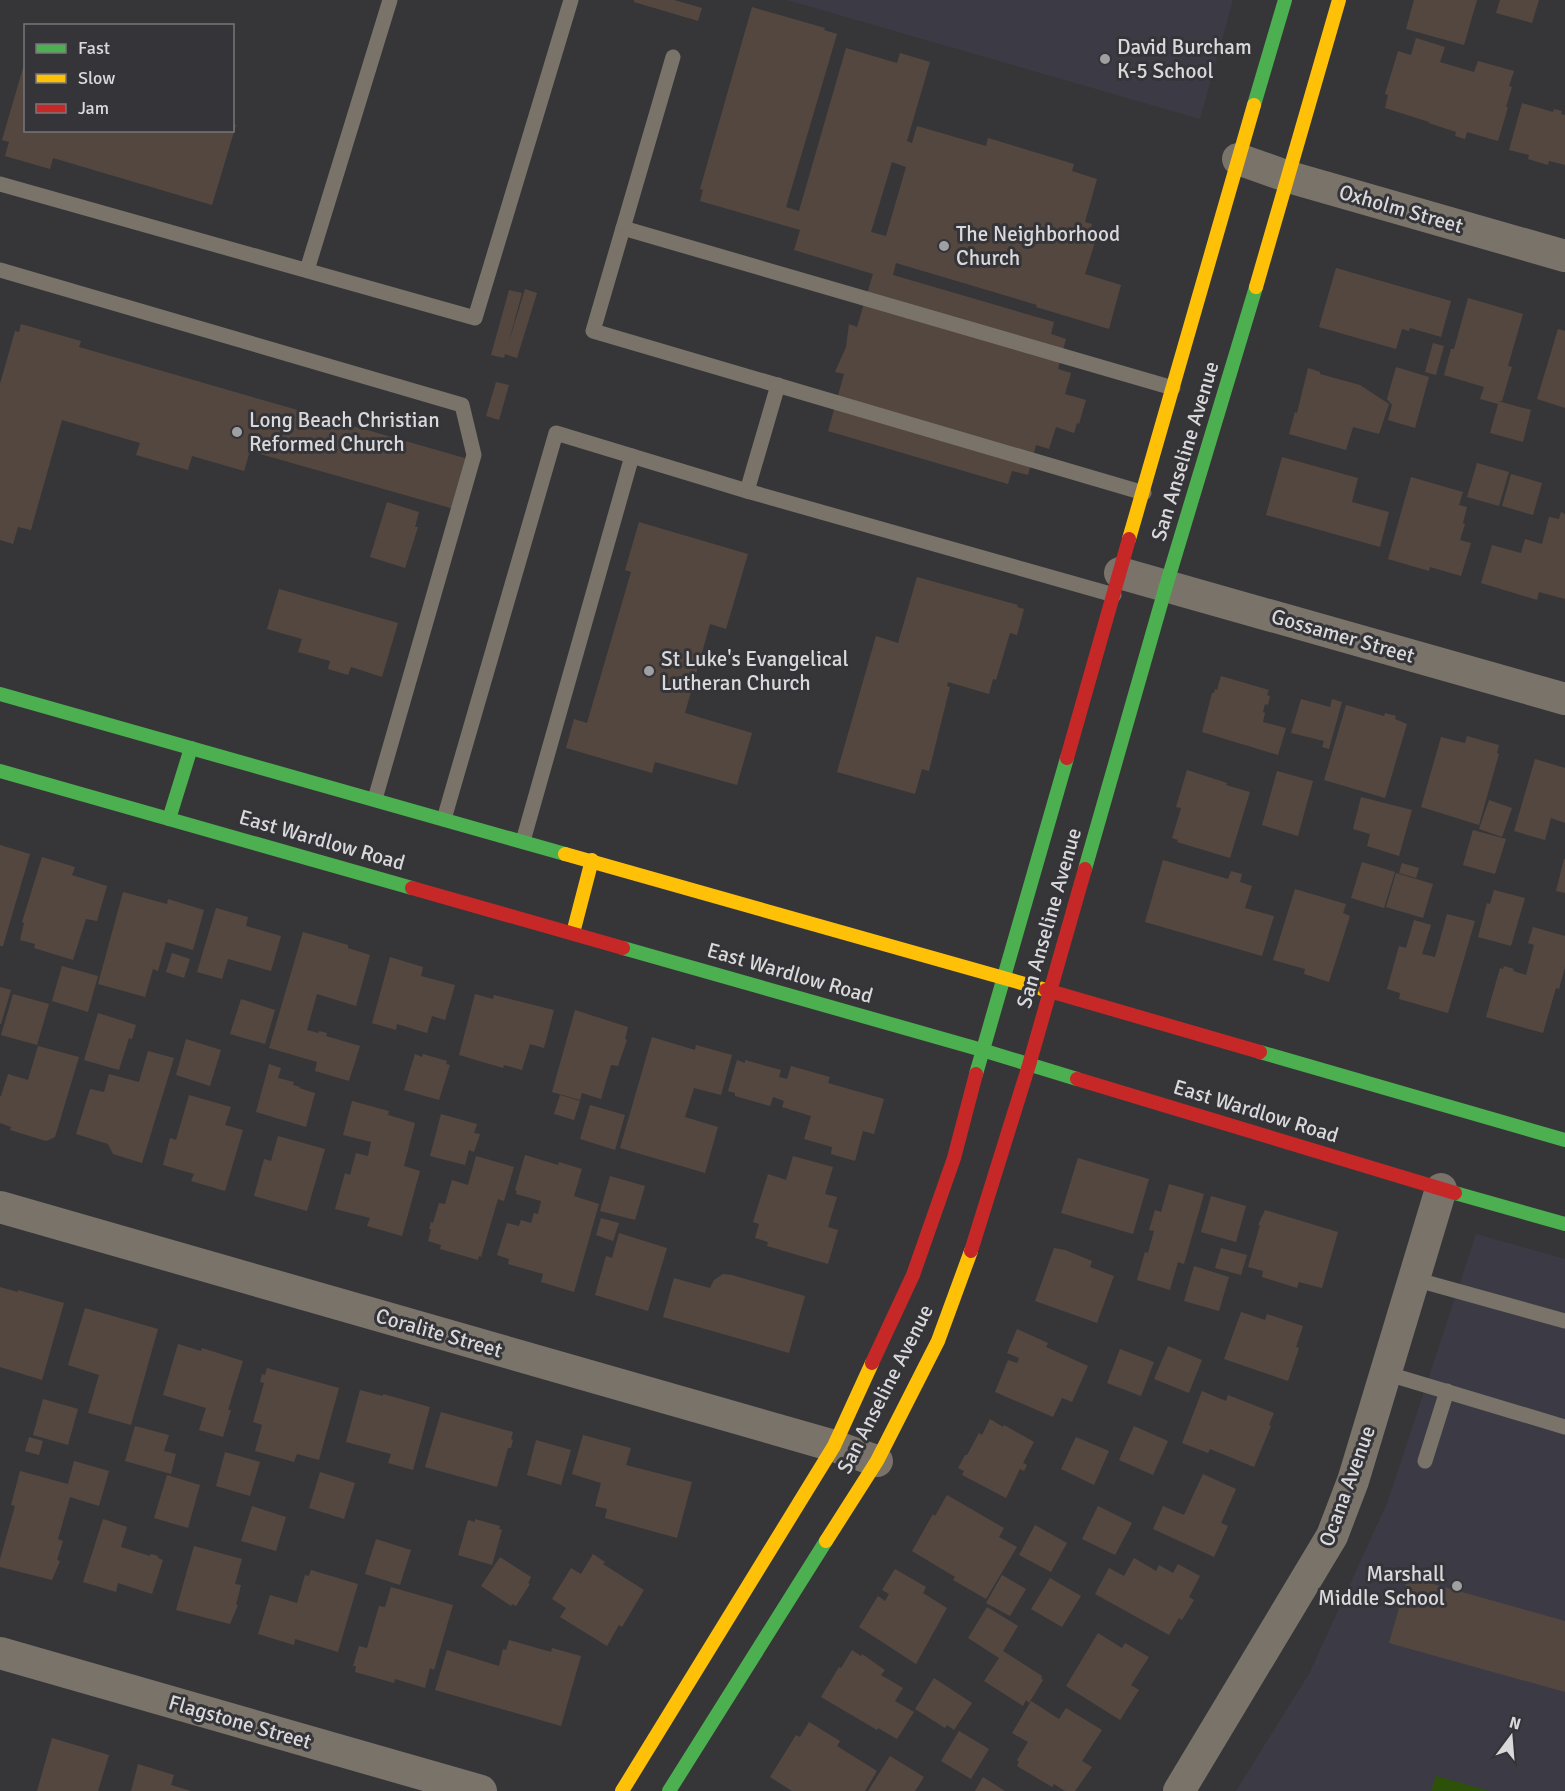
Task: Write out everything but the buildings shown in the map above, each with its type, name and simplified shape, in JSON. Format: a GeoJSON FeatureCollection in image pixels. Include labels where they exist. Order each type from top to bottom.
{"type":"FeatureCollection","features":[{"type":"Feature","properties":{"kind":"street","name":"San Anseline Avenue"},"geometry":{"type":"LineString","coordinates":[[622,1791],[834,1446],[913,1275],[954,1158],[982,1050],[1285,0]]}},
{"type":"Feature","properties":{"kind":"street","name":"San Anseline Avenue"},"geometry":{"type":"LineString","coordinates":[[669,1791],[877,1461],[938,1341],[980,1225],[1029,1065],[1166,586],[1289,177],[1339,0]]}},
{"type":"Feature","properties":{"kind":"street","name":"Oxholm Street"},"geometry":{"type":"LineString","coordinates":[[1238,159],[1289,177],[1565,256]]}},
{"type":"Feature","properties":{"kind":"street","name":"Gossamer Street"},"geometry":{"type":"LineString","coordinates":[[1117,584],[1166,586],[1565,699]]}},
{"type":"Feature","properties":{"kind":"street"},"geometry":{"type":"LineString","coordinates":[[0,694],[592,860],[1565,1140]]}},
{"type":"Feature","properties":{"kind":"street"},"geometry":{"type":"LineString","coordinates":[[169,819],[191,748]]}},
{"type":"Feature","properties":{"kind":"street","name":"East Wardlow Road"},"geometry":{"type":"LineString","coordinates":[[0,771],[982,1050],[1441,1189],[1565,1224]]}},
{"type":"Feature","properties":{"kind":"street"},"geometry":{"type":"LineString","coordinates":[[573,933],[592,860]]}},
{"type":"Feature","properties":{"kind":"street","name":"Ocana Avenue"},"geometry":{"type":"LineString","coordinates":[[1179,1791],[1332,1536],[1353,1481],[1441,1189]]}},
{"type":"Feature","properties":{"kind":"street","name":"Coralite Street"},"geometry":{"type":"LineString","coordinates":[[0,1207],[834,1446],[877,1461]]}},
{"type":"Feature","properties":{"kind":"street","name":"Flagstone Street"},"geometry":{"type":"LineString","coordinates":[[1,1659],[481,1791]]}},
{"type":"Feature","properties":{"kind":"lane"},"geometry":{"type":"LineString","coordinates":[[307,270],[390,0]]}},
{"type":"Feature","properties":{"kind":"lane"},"geometry":{"type":"LineString","coordinates":[[0,184],[475,318],[571,0]]}},
{"type":"Feature","properties":{"kind":"lane"},"geometry":{"type":"LineString","coordinates":[[673,57],[594,331],[1144,492]]}},
{"type":"Feature","properties":{"kind":"lane"},"geometry":{"type":"LineString","coordinates":[[623,228],[1173,388]]}},
{"type":"Feature","properties":{"kind":"lane"},"geometry":{"type":"LineString","coordinates":[[0,270],[462,405],[474,455],[375,799]]}},
{"type":"Feature","properties":{"kind":"lane"},"geometry":{"type":"LineString","coordinates":[[747,491],[778,385]]}},
{"type":"Feature","properties":{"kind":"lane"},"geometry":{"type":"LineString","coordinates":[[444,819],[556,433],[747,491],[1117,584]]}},
{"type":"Feature","properties":{"kind":"lane"},"geometry":{"type":"LineString","coordinates":[[523,841],[632,456]]}},
{"type":"Feature","properties":{"kind":"lane"},"geometry":{"type":"LineString","coordinates":[[1414,1280],[1565,1321]]}},
{"type":"Feature","properties":{"kind":"lane"},"geometry":{"type":"LineString","coordinates":[[1385,1373],[1565,1426]]}},
{"type":"Feature","properties":{"kind":"lane"},"geometry":{"type":"LineString","coordinates":[[1425,1461],[1447,1391]]}},
{"type":"Feature","properties":{"kind":"shaded area","name":"David Burcham K-5 School"},"geometry":{"type":"Polygon","coordinates":[[[787,0],[1233,0],[1200,119],[787,0]]]}},
{"type":"Feature","properties":{"kind":"shaded area","name":"Marshall Middle School"},"geometry":{"type":"Polygon","coordinates":[[[1476,1234],[1565,1259],[1565,1791],[1236,1791],[1310,1672],[1388,1501],[1476,1234]]]}},
{"type":"Feature","properties":{"kind":"green space"},"geometry":{"type":"Polygon","coordinates":[[[1436,1776],[1489,1791],[1431,1791],[1436,1776]]]}},
{"type":"Feature","properties":{"kind":"traffic: fast"},"geometry":{"type":"LineString","coordinates":[[1254,105],[1285,0]]}},
{"type":"Feature","properties":{"kind":"traffic: fast"},"geometry":{"type":"LineString","coordinates":[[1085,869],[1166,586],[1256,287]]}},
{"type":"Feature","properties":{"kind":"traffic: fast"},"geometry":{"type":"LineString","coordinates":[[0,694],[565,854]]}},
{"type":"Feature","properties":{"kind":"traffic: fast"},"geometry":{"type":"LineString","coordinates":[[169,819],[191,748]]}},
{"type":"Feature","properties":{"kind":"traffic: fast"},"geometry":{"type":"LineString","coordinates":[[976,1074],[1067,758]]}},
{"type":"Feature","properties":{"kind":"traffic: fast"},"geometry":{"type":"LineString","coordinates":[[0,771],[412,888]]}},
{"type":"Feature","properties":{"kind":"traffic: fast"},"geometry":{"type":"LineString","coordinates":[[623,948],[1077,1079]]}},
{"type":"Feature","properties":{"kind":"traffic: fast"},"geometry":{"type":"LineString","coordinates":[[1260,1052],[1565,1140]]}},
{"type":"Feature","properties":{"kind":"traffic: fast"},"geometry":{"type":"LineString","coordinates":[[1455,1193],[1565,1224]]}},
{"type":"Feature","properties":{"kind":"traffic: fast"},"geometry":{"type":"LineString","coordinates":[[669,1791],[826,1541]]}},
{"type":"Feature","properties":{"kind":"traffic: slow"},"geometry":{"type":"LineString","coordinates":[[1256,287],[1339,0]]}},
{"type":"Feature","properties":{"kind":"traffic: slow"},"geometry":{"type":"LineString","coordinates":[[1129,539],[1254,105]]}},
{"type":"Feature","properties":{"kind":"traffic: slow"},"geometry":{"type":"LineString","coordinates":[[565,854],[1046,990]]}},
{"type":"Feature","properties":{"kind":"traffic: slow"},"geometry":{"type":"LineString","coordinates":[[573,933],[592,860]]}},
{"type":"Feature","properties":{"kind":"traffic: slow"},"geometry":{"type":"LineString","coordinates":[[826,1541],[877,1461],[938,1341],[971,1251]]}},
{"type":"Feature","properties":{"kind":"traffic: slow"},"geometry":{"type":"LineString","coordinates":[[622,1791],[834,1446],[872,1363]]}},
{"type":"Feature","properties":{"kind":"traffic: jam"},"geometry":{"type":"LineString","coordinates":[[1067,758],[1129,539]]}},
{"type":"Feature","properties":{"kind":"traffic: jam"},"geometry":{"type":"LineString","coordinates":[[971,1251],[1029,1065],[1085,869]]}},
{"type":"Feature","properties":{"kind":"traffic: jam"},"geometry":{"type":"LineString","coordinates":[[412,888],[623,948]]}},
{"type":"Feature","properties":{"kind":"traffic: jam"},"geometry":{"type":"LineString","coordinates":[[1046,990],[1260,1052]]}},
{"type":"Feature","properties":{"kind":"traffic: jam"},"geometry":{"type":"LineString","coordinates":[[872,1363],[913,1275],[954,1158],[976,1074]]}},
{"type":"Feature","properties":{"kind":"traffic: jam"},"geometry":{"type":"LineString","coordinates":[[1077,1079],[1455,1193]]}},
{"type":"Feature","properties":{"kind":"place","name":"David Burcham K-5 School"},"geometry":{"type":"Point","coordinates":[1105,59]}},
{"type":"Feature","properties":{"kind":"place","name":"The Neighborhood Church"},"geometry":{"type":"Point","coordinates":[944,246]}},
{"type":"Feature","properties":{"kind":"place","name":"Long Beach Christian Reformed Church"},"geometry":{"type":"Point","coordinates":[237,432]}},
{"type":"Feature","properties":{"kind":"place","name":"St Luke's Evangelical Lutheran Church"},"geometry":{"type":"Point","coordinates":[649,671]}},
{"type":"Feature","properties":{"kind":"place","name":"Marshall Middle School"},"geometry":{"type":"Point","coordinates":[1457,1586]}}]}
